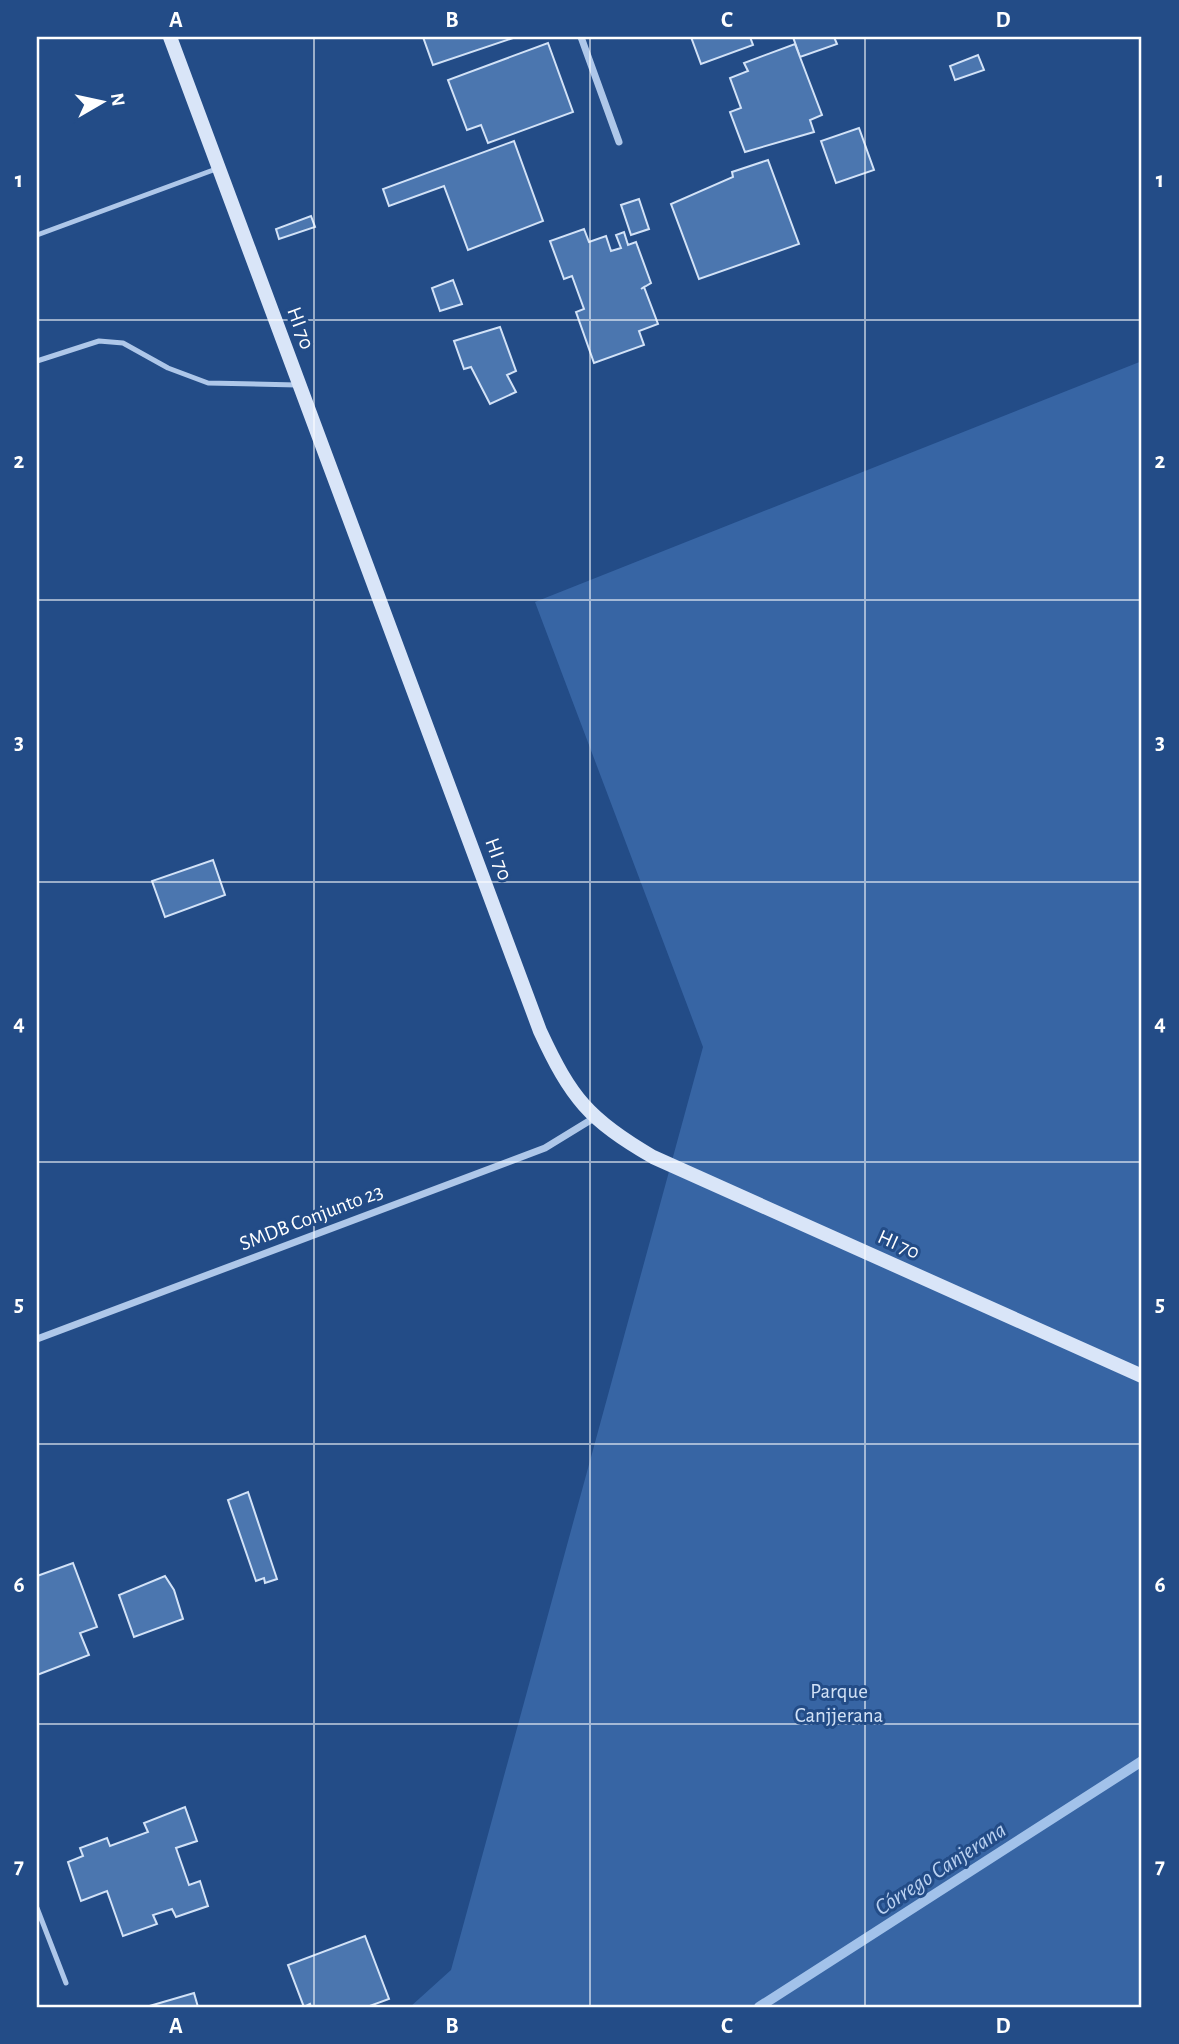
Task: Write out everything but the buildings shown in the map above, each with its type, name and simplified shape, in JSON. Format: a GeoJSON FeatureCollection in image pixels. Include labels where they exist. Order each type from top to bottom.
{"type":"FeatureCollection","features":[{"type":"Feature","properties":{"kind":"street","name":"HI 70"},"geometry":{"type":"LineString","coordinates":[[170,37],[540,1031],[560,1074],[594,1118],[615,1135],[653,1157],[1142,1376]]}},
{"type":"Feature","properties":{"kind":"street"},"geometry":{"type":"LineString","coordinates":[[581,37],[619,142]]}},
{"type":"Feature","properties":{"kind":"street","name":"SMDB Conjunto 23"},"geometry":{"type":"LineString","coordinates":[[37,1339],[545,1148],[594,1118]]}},
{"type":"Feature","properties":{"kind":"lane"},"geometry":{"type":"LineString","coordinates":[[37,235],[219,168]]}},
{"type":"Feature","properties":{"kind":"lane"},"geometry":{"type":"LineString","coordinates":[[37,361],[99,341],[123,343],[168,368],[208,383],[300,385]]}},
{"type":"Feature","properties":{"kind":"lane"},"geometry":{"type":"LineString","coordinates":[[37,1908],[66,1983]]}},
{"type":"Feature","properties":{"kind":"green space","name":"Parque Canjjerana"},"geometry":{"type":"Polygon","coordinates":[[[1142,361],[1142,2007],[410,2007],[451,1970],[703,1047],[535,602],[1142,361]]]}},
{"type":"Feature","properties":{"kind":"waterway","name":"Córrego Canjerana"},"geometry":{"type":"LineString","coordinates":[[759,2007],[1142,1761]]}}]}
